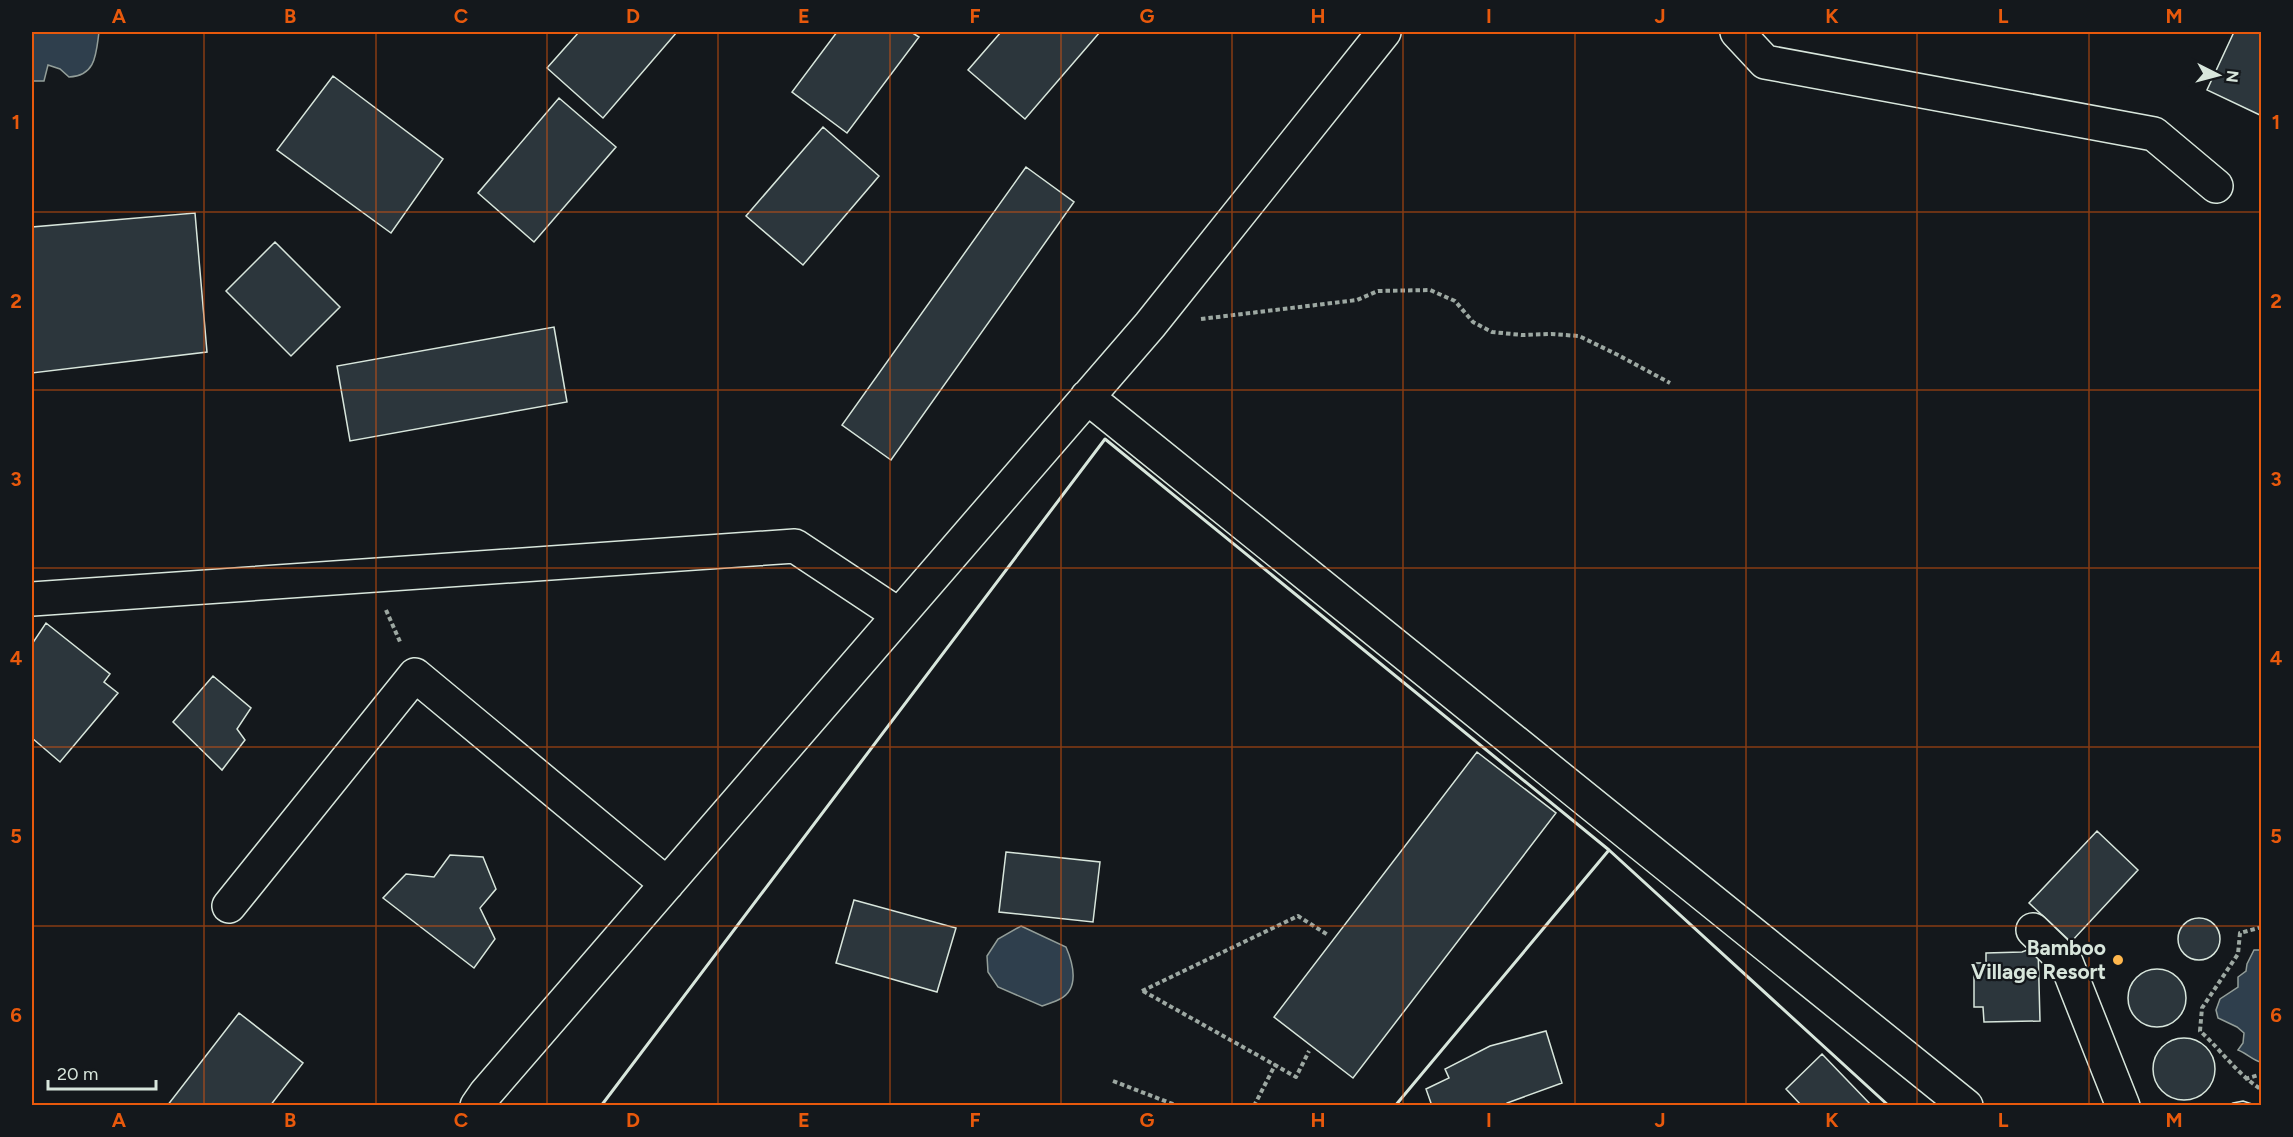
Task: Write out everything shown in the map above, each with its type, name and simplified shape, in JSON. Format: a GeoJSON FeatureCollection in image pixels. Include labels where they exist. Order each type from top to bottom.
{"type":"FeatureCollection","features":[{"type":"Feature","properties":{"kind":"street"},"geometry":{"type":"LineString","coordinates":[[477,1106],[1150,325],[1384,32]]}},
{"type":"Feature","properties":{"kind":"street"},"geometry":{"type":"LineString","coordinates":[[1737,32],[1765,62],[2154,134],[2216,186]]}},
{"type":"Feature","properties":{"kind":"street"},"geometry":{"type":"LineString","coordinates":[[1088,397],[1966,1106]]}},
{"type":"Feature","properties":{"kind":"street"},"geometry":{"type":"LineString","coordinates":[[32,599],[795,546],[899,615]]}},
{"type":"Feature","properties":{"kind":"street"},"geometry":{"type":"LineString","coordinates":[[229,906],[415,675],[667,884]]}},
{"type":"Feature","properties":{"kind":"street"},"geometry":{"type":"LineString","coordinates":[[2034,930],[2066,962],[2123,1106]]}},
{"type":"Feature","properties":{"kind":"path"},"geometry":{"type":"LineString","coordinates":[[1150,325],[1357,300],[1378,291],[1430,290],[1455,301],[1473,322],[1492,332],[1579,336],[1670,383]]}},
{"type":"Feature","properties":{"kind":"path"},"geometry":{"type":"LineString","coordinates":[[370,575],[415,675]]}},
{"type":"Feature","properties":{"kind":"path"},"geometry":{"type":"LineString","coordinates":[[1309,1051],[1296,1077],[1142,991],[1298,916],[1328,935]]}},
{"type":"Feature","properties":{"kind":"path"},"geometry":{"type":"LineString","coordinates":[[2262,927],[2240,933],[2238,954],[2202,1008],[2200,1031],[2218,1047],[2244,1079],[2262,1090]]}},
{"type":"Feature","properties":{"kind":"path"},"geometry":{"type":"LineString","coordinates":[[1254,1106],[1275,1065]]}},
{"type":"Feature","properties":{"kind":"path"},"geometry":{"type":"LineString","coordinates":[[2244,1079],[2262,1074]]}},
{"type":"Feature","properties":{"kind":"path"},"geometry":{"type":"LineString","coordinates":[[1113,1081],[1178,1106]]}},
{"type":"Feature","properties":{"kind":"water"},"geometry":{"type":"Polygon","coordinates":[[[32,32],[99,32],[95,56],[90,68],[78,76],[69,77],[60,69],[48,65],[44,81],[32,81],[32,32]]]}},
{"type":"Feature","properties":{"kind":"water"},"geometry":{"type":"Polygon","coordinates":[[[1021,926],[1066,947],[1071,960],[1073,982],[1066,995],[1058,1000],[1042,1006],[998,987],[988,972],[987,956],[998,939],[1021,926]]]}},
{"type":"Feature","properties":{"kind":"water"},"geometry":{"type":"Polygon","coordinates":[[[2254,950],[2261,950],[2261,1062],[2238,1050],[2243,1043],[2244,1033],[2218,1018],[2216,1010],[2220,999],[2238,987],[2238,977],[2246,971],[2254,950]]]}},
{"type":"Feature","properties":{"kind":"building"},"geometry":{"type":"Polygon","coordinates":[[[579,32],[677,32],[603,118],[547,68],[579,32]]]}},
{"type":"Feature","properties":{"kind":"building"},"geometry":{"type":"Polygon","coordinates":[[[837,32],[911,32],[919,37],[847,133],[792,92],[837,32]]]}},
{"type":"Feature","properties":{"kind":"building"},"geometry":{"type":"Polygon","coordinates":[[[1001,32],[1100,32],[1025,119],[968,70],[1001,32]]]}},
{"type":"Feature","properties":{"kind":"building"},"geometry":{"type":"Polygon","coordinates":[[[2234,32],[2262,32],[2262,116],[2207,90],[2234,32]]]}},
{"type":"Feature","properties":{"kind":"building"},"geometry":{"type":"Polygon","coordinates":[[[333,76],[443,159],[391,233],[277,150],[333,76]]]}},
{"type":"Feature","properties":{"kind":"building"},"geometry":{"type":"Polygon","coordinates":[[[559,98],[616,147],[534,242],[478,193],[559,98]]]}},
{"type":"Feature","properties":{"kind":"building"},"geometry":{"type":"Polygon","coordinates":[[[823,127],[879,176],[803,265],[746,216],[823,127]]]}},
{"type":"Feature","properties":{"kind":"building"},"geometry":{"type":"Polygon","coordinates":[[[1026,167],[1074,202],[891,460],[842,425],[1026,167]]]}},
{"type":"Feature","properties":{"kind":"building"},"geometry":{"type":"Polygon","coordinates":[[[195,213],[207,352],[32,373],[32,227],[195,213]]]}},
{"type":"Feature","properties":{"kind":"building"},"geometry":{"type":"Polygon","coordinates":[[[275,242],[340,307],[291,356],[226,291],[275,242]]]}},
{"type":"Feature","properties":{"kind":"building"},"geometry":{"type":"Polygon","coordinates":[[[554,327],[567,402],[350,441],[337,366],[554,327]]]}},
{"type":"Feature","properties":{"kind":"building"},"geometry":{"type":"Polygon","coordinates":[[[46,623],[110,674],[104,682],[118,693],[60,762],[32,738],[32,644],[46,623]]]}},
{"type":"Feature","properties":{"kind":"building"},"geometry":{"type":"Polygon","coordinates":[[[213,676],[251,708],[237,729],[245,740],[222,770],[173,722],[213,676]]]}},
{"type":"Feature","properties":{"kind":"building"},"geometry":{"type":"Polygon","coordinates":[[[1477,752],[1556,813],[1353,1078],[1274,1017],[1477,752]]]}},
{"type":"Feature","properties":{"kind":"building"},"geometry":{"type":"Polygon","coordinates":[[[2097,831],[2138,870],[2071,942],[2029,903],[2097,831]]]}},
{"type":"Feature","properties":{"kind":"building"},"geometry":{"type":"Polygon","coordinates":[[[1006,852],[1100,862],[1093,922],[999,912],[1006,852]]]}},
{"type":"Feature","properties":{"kind":"building"},"geometry":{"type":"Polygon","coordinates":[[[450,855],[483,857],[496,889],[480,908],[495,939],[474,968],[383,898],[406,874],[434,877],[450,855]]]}},
{"type":"Feature","properties":{"kind":"building"},"geometry":{"type":"Polygon","coordinates":[[[854,900],[956,928],[937,992],[836,963],[854,900]]]}},
{"type":"Feature","properties":{"kind":"building"},"geometry":{"type":"Polygon","coordinates":[[[2199,918],[2207,919],[2214,924],[2219,931],[2219,947],[2214,954],[2207,959],[2199,960],[2191,959],[2184,954],[2179,947],[2178,939],[2179,931],[2184,924],[2191,919],[2199,918]]]}},
{"type":"Feature","properties":{"kind":"building"},"geometry":{"type":"Polygon","coordinates":[[[2038,946],[2040,1021],[1984,1022],[1983,1007],[1974,1007],[1974,963],[1986,963],[1986,953],[2022,952],[2038,946]]]}},
{"type":"Feature","properties":{"kind":"building"},"geometry":{"type":"Polygon","coordinates":[[[2157,969],[2173,974],[2181,982],[2186,998],[2181,1014],[2173,1022],[2157,1027],[2141,1022],[2133,1014],[2128,998],[2133,982],[2141,974],[2157,969]]]}},
{"type":"Feature","properties":{"kind":"building"},"geometry":{"type":"Polygon","coordinates":[[[239,1013],[303,1063],[270,1106],[167,1106],[239,1013]]]}},
{"type":"Feature","properties":{"kind":"building"},"geometry":{"type":"Polygon","coordinates":[[[1546,1031],[1562,1083],[1507,1103],[1507,1106],[1432,1106],[1426,1089],[1449,1078],[1445,1069],[1490,1046],[1546,1031]]]}},
{"type":"Feature","properties":{"kind":"building"},"geometry":{"type":"Polygon","coordinates":[[[2184,1038],[2196,1040],[2206,1047],[2213,1057],[2215,1069],[2213,1081],[2206,1091],[2196,1098],[2184,1100],[2172,1098],[2162,1091],[2155,1081],[2153,1069],[2155,1057],[2162,1047],[2172,1040],[2184,1038]]]}},
{"type":"Feature","properties":{"kind":"building"},"geometry":{"type":"Polygon","coordinates":[[[1822,1054],[1872,1106],[1802,1106],[1786,1089],[1822,1054]]]}},
{"type":"Feature","properties":{"kind":"building"},"geometry":{"type":"Polygon","coordinates":[[[2243,1101],[2258,1106],[2227,1106],[2233,1103],[2243,1101]]]}},
{"type":"Feature","properties":{"kind":"wall"},"geometry":{"type":"LineString","coordinates":[[601,1106],[1105,439],[1609,850],[1395,1106]]}},
{"type":"Feature","properties":{"kind":"wall"},"geometry":{"type":"LineString","coordinates":[[1609,850],[1889,1106]]}},
{"type":"Feature","properties":{"kind":"place","name":"Bamboo Village Resort"},"geometry":{"type":"Point","coordinates":[2118,960]}}]}
